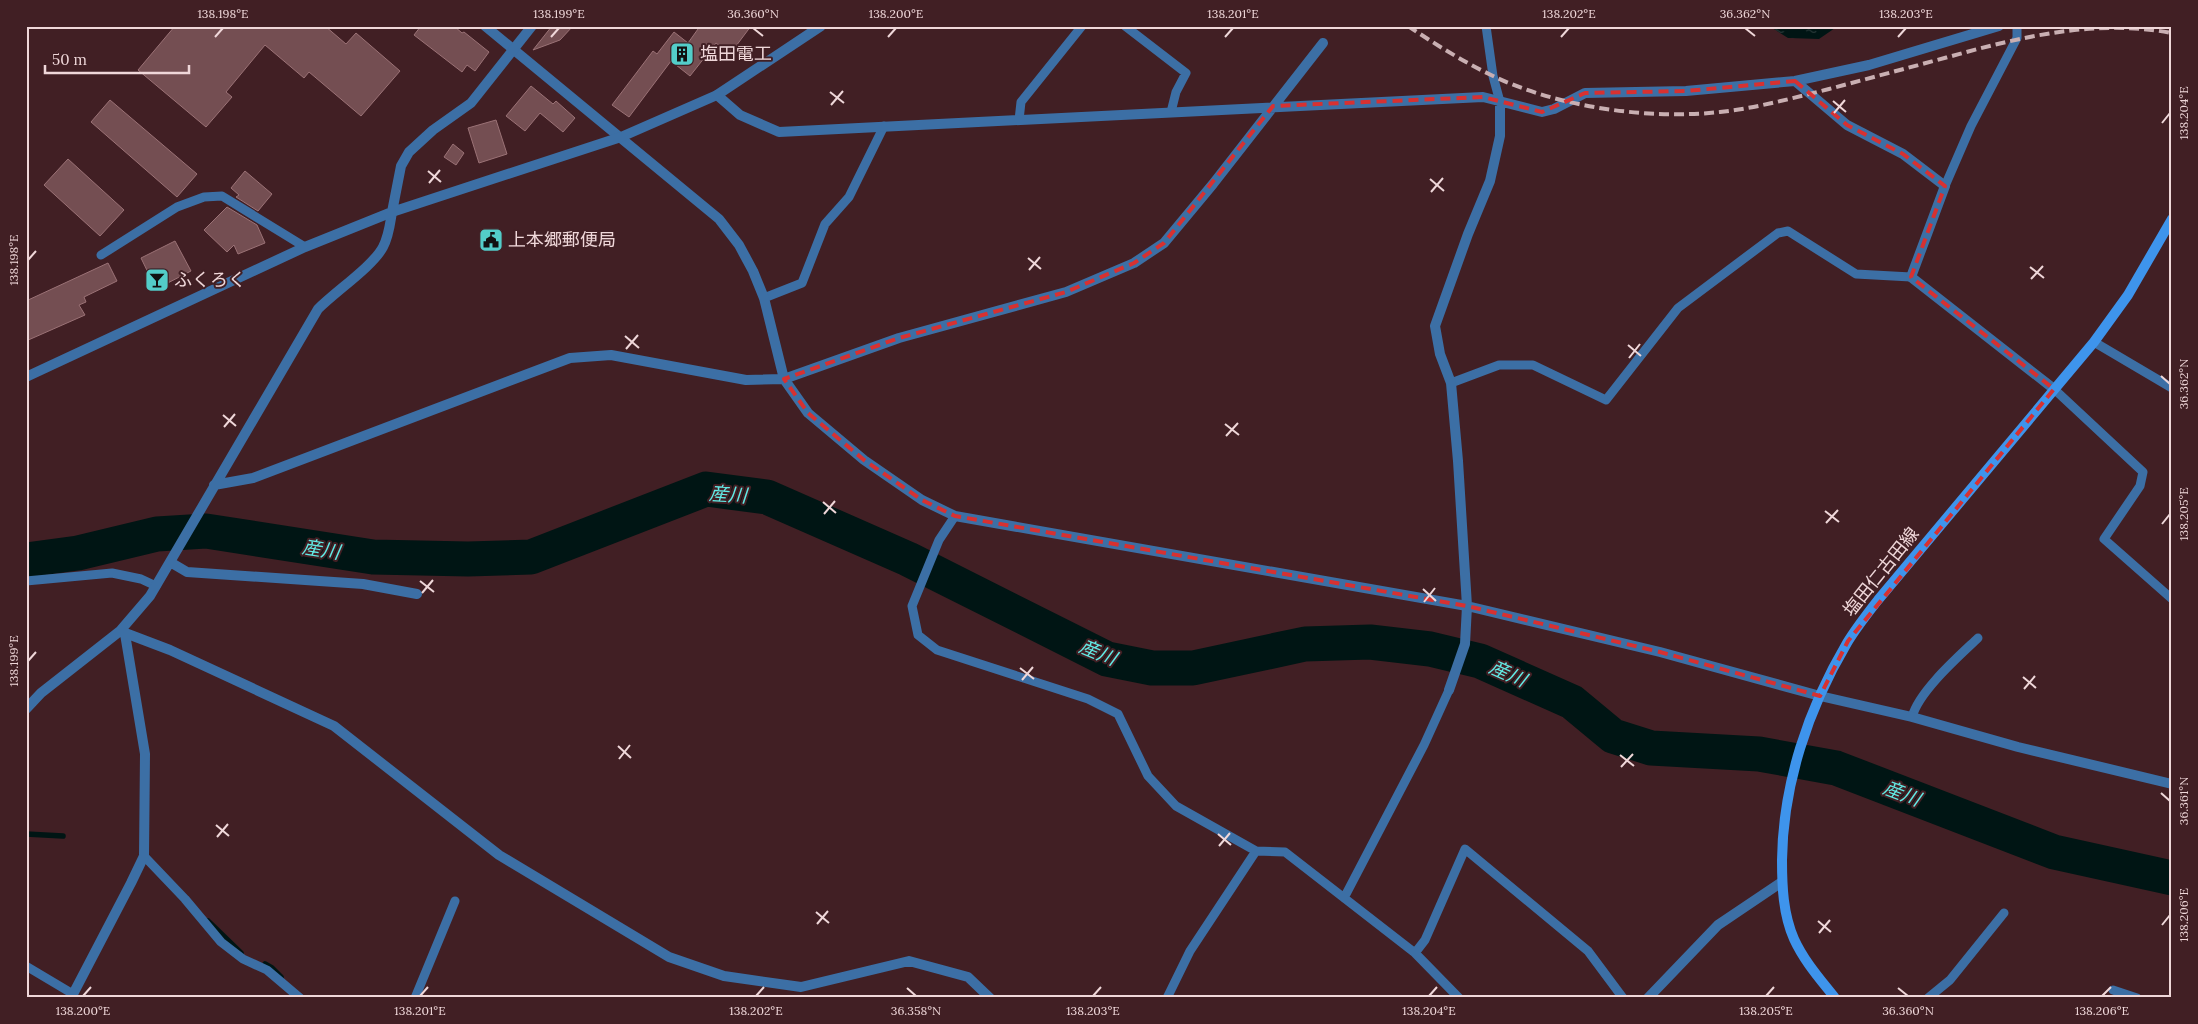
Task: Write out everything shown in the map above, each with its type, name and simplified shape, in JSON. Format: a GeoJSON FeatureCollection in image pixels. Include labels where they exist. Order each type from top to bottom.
{"type":"FeatureCollection","features":[{"type":"Feature","properties":{"kind":"main road","name":"塩田仁古田線"},"geometry":{"type":"LineString","coordinates":[[1835,998],[1812,970],[1794,939],[1785,910],[1782,882],[1786,803],[1795,766],[1820,696],[1848,641],[1878,600],[2094,342],[2128,295],[2172,219]]}},
{"type":"Feature","properties":{"kind":"street"},"geometry":{"type":"LineString","coordinates":[[485,26],[718,218],[739,245],[753,271],[764,298],[784,379],[808,413],[864,460],[922,500],[955,516],[1467,606],[1660,652],[1820,696],[1912,717],[2018,747],[2172,784]]}},
{"type":"Feature","properties":{"kind":"street"},"geometry":{"type":"LineString","coordinates":[[26,709],[41,693],[123,633],[150,596],[318,309],[333,294],[374,261],[383,247],[388,235],[402,166],[409,152],[433,130],[471,103],[532,26]]}},
{"type":"Feature","properties":{"kind":"street"},"geometry":{"type":"LineString","coordinates":[[26,377],[305,246],[392,212],[621,137],[717,95],[821,26]]}},
{"type":"Feature","properties":{"kind":"street"},"geometry":{"type":"LineString","coordinates":[[717,95],[740,115],[779,132],[1484,97],[1542,112],[1554,109],[1585,93],[1686,91],[1794,81],[1869,65],[1999,26]]}},
{"type":"Feature","properties":{"kind":"street"},"geometry":{"type":"LineString","coordinates":[[214,485],[253,478],[570,358],[611,356],[746,380],[784,379],[899,338],[1066,292],[1134,263],[1164,243],[1323,42]]}},
{"type":"Feature","properties":{"kind":"street"},"geometry":{"type":"LineString","coordinates":[[1794,81],[1848,125],[1903,154],[1945,186],[1911,277],[2054,389]]}},
{"type":"Feature","properties":{"kind":"street"},"geometry":{"type":"LineString","coordinates":[[1449,690],[1465,644],[1467,606],[1451,383],[1440,354],[1435,326],[1468,234],[1490,181],[1500,136],[1500,102]]}},
{"type":"Feature","properties":{"kind":"street"},"geometry":{"type":"LineString","coordinates":[[171,560],[187,572],[364,584],[417,594]]}},
{"type":"Feature","properties":{"kind":"street"},"geometry":{"type":"LineString","coordinates":[[72,996],[132,883],[144,856],[145,754],[123,633]]}},
{"type":"Feature","properties":{"kind":"street"},"geometry":{"type":"LineString","coordinates":[[123,633],[170,650],[334,726],[498,855],[669,956],[724,976],[801,987],[909,961],[968,977],[990,998]]}},
{"type":"Feature","properties":{"kind":"street"},"geometry":{"type":"LineString","coordinates":[[1648,998],[1718,925],[1782,882]]}},
{"type":"Feature","properties":{"kind":"lane"},"geometry":{"type":"LineString","coordinates":[[1019,120],[1021,102],[1082,26]]}},
{"type":"Feature","properties":{"kind":"lane"},"geometry":{"type":"LineString","coordinates":[[1124,26],[1186,73],[1176,92],[1171,112]]}},
{"type":"Feature","properties":{"kind":"lane"},"geometry":{"type":"LineString","coordinates":[[1486,26],[1493,76],[1500,102]]}},
{"type":"Feature","properties":{"kind":"lane"},"geometry":{"type":"LineString","coordinates":[[1945,186],[1971,126],[2017,38],[2017,26]]}},
{"type":"Feature","properties":{"kind":"lane"},"geometry":{"type":"LineString","coordinates":[[764,298],[802,283],[825,224],[849,197],[884,126]]}},
{"type":"Feature","properties":{"kind":"lane"},"geometry":{"type":"LineString","coordinates":[[101,255],[177,207],[204,197],[222,196],[305,246]]}},
{"type":"Feature","properties":{"kind":"lane"},"geometry":{"type":"LineString","coordinates":[[1451,383],[1500,365],[1533,365],[1606,400],[1678,308],[1778,233],[1788,231],[1856,274],[1911,277]]}},
{"type":"Feature","properties":{"kind":"lane"},"geometry":{"type":"LineString","coordinates":[[2094,342],[2172,388]]}},
{"type":"Feature","properties":{"kind":"lane"},"geometry":{"type":"LineString","coordinates":[[2054,389],[2143,472],[2140,486],[2104,539],[2172,598]]}},
{"type":"Feature","properties":{"kind":"lane"},"geometry":{"type":"LineString","coordinates":[[955,516],[939,540],[912,606],[918,635],[937,650],[1088,699],[1118,714],[1148,776],[1176,806],[1256,852],[1285,852],[1415,953],[1459,998]]}},
{"type":"Feature","properties":{"kind":"lane"},"geometry":{"type":"LineString","coordinates":[[26,582],[112,573],[141,580],[156,586]]}},
{"type":"Feature","properties":{"kind":"lane"},"geometry":{"type":"LineString","coordinates":[[1912,717],[1915,706],[1948,667],[1978,638]]}},
{"type":"Feature","properties":{"kind":"lane"},"geometry":{"type":"LineString","coordinates":[[1344,898],[1424,745],[1449,690]]}},
{"type":"Feature","properties":{"kind":"lane"},"geometry":{"type":"LineString","coordinates":[[1415,953],[1424,940],[1465,848],[1588,950],[1623,998]]}},
{"type":"Feature","properties":{"kind":"lane"},"geometry":{"type":"LineString","coordinates":[[1167,998],[1190,951],[1256,852]]}},
{"type":"Feature","properties":{"kind":"lane"},"geometry":{"type":"LineString","coordinates":[[144,856],[185,899],[221,942],[243,959],[268,970],[300,998]]}},
{"type":"Feature","properties":{"kind":"lane"},"geometry":{"type":"LineString","coordinates":[[415,998],[455,901]]}},
{"type":"Feature","properties":{"kind":"lane"},"geometry":{"type":"LineString","coordinates":[[1928,998],[1950,980],[2004,913]]}},
{"type":"Feature","properties":{"kind":"lane"},"geometry":{"type":"LineString","coordinates":[[26,966],[72,996]]}},
{"type":"Feature","properties":{"kind":"lane"},"geometry":{"type":"LineString","coordinates":[[2113,990],[2136,998]]}},
{"type":"Feature","properties":{"kind":"highlighted area"},"geometry":{"type":"Polygon","coordinates":[[[1795,81],[1847,125],[1903,154],[1945,186],[1911,277],[2054,389],[1848,641],[1820,696],[1660,652],[1467,606],[955,516],[922,500],[864,460],[808,413],[784,379],[899,338],[1066,292],[1134,263],[1164,243],[1273,106],[1483,97],[1542,112],[1585,93],[1686,91],[1795,81]]]}},
{"type":"Feature","properties":{"kind":"water"},"geometry":{"type":"Polygon","coordinates":[[[1769,26],[1838,26],[1819,39],[1788,38],[1769,26]]]}},
{"type":"Feature","properties":{"kind":"building"},"geometry":{"type":"Polygon","coordinates":[[[175,26],[325,26],[346,44],[356,33],[400,71],[361,116],[309,72],[304,78],[265,45],[226,92],[232,97],[206,127],[138,70],[175,26]]]}},
{"type":"Feature","properties":{"kind":"building"},"geometry":{"type":"Polygon","coordinates":[[[421,26],[454,26],[489,52],[475,71],[467,65],[462,72],[414,35],[421,26]]]}},
{"type":"Feature","properties":{"kind":"building"},"geometry":{"type":"Polygon","coordinates":[[[552,26],[573,26],[560,40],[533,50],[552,26]]]}},
{"type":"Feature","properties":{"kind":"building"},"geometry":{"type":"Polygon","coordinates":[[[694,26],[751,26],[730,54],[716,43],[690,76],[671,61],[629,117],[612,105],[653,51],[657,54],[674,32],[688,43],[698,29],[694,26]]]}},
{"type":"Feature","properties":{"kind":"building"},"geometry":{"type":"Polygon","coordinates":[[[531,86],[553,104],[556,101],[575,118],[563,132],[540,113],[525,131],[506,116],[531,86]]]}},
{"type":"Feature","properties":{"kind":"building"},"geometry":{"type":"Polygon","coordinates":[[[110,100],[197,174],[177,197],[91,122],[110,100]]]}},
{"type":"Feature","properties":{"kind":"building"},"geometry":{"type":"Polygon","coordinates":[[[496,120],[507,154],[479,163],[468,128],[496,120]]]}},
{"type":"Feature","properties":{"kind":"building"},"geometry":{"type":"Polygon","coordinates":[[[453,144],[464,153],[456,165],[444,157],[453,144]]]}},
{"type":"Feature","properties":{"kind":"building"},"geometry":{"type":"Polygon","coordinates":[[[68,159],[124,210],[100,236],[44,185],[68,159]]]}},
{"type":"Feature","properties":{"kind":"building"},"geometry":{"type":"Polygon","coordinates":[[[245,171],[272,194],[258,211],[236,197],[239,195],[231,188],[245,171]]]}},
{"type":"Feature","properties":{"kind":"building"},"geometry":{"type":"Polygon","coordinates":[[[227,207],[257,225],[265,243],[238,254],[234,245],[227,252],[204,230],[227,207]]]}},
{"type":"Feature","properties":{"kind":"building"},"geometry":{"type":"Polygon","coordinates":[[[175,241],[191,271],[156,289],[141,258],[175,241]]]}},
{"type":"Feature","properties":{"kind":"building"},"geometry":{"type":"Polygon","coordinates":[[[108,263],[117,281],[84,297],[86,302],[79,305],[85,315],[26,341],[26,301],[108,263]]]}},
{"type":"Feature","properties":{"kind":"waterway","name":"産川"},"geometry":{"type":"LineString","coordinates":[[26,560],[78,553],[157,534],[206,531],[373,557],[468,559],[531,557],[706,489],[767,497],[908,559],[1107,659],[1152,668],[1193,668],[1305,644],[1370,642],[1430,649],[1480,661],[1572,702],[1613,736],[1651,748],[1759,754],[1836,768],[2054,852],[2172,878]]}},
{"type":"Feature","properties":{"kind":"waterway"},"geometry":{"type":"LineString","coordinates":[[26,834],[63,836]]}},
{"type":"Feature","properties":{"kind":"waterway"},"geometry":{"type":"LineString","coordinates":[[208,921],[241,953]]}},
{"type":"Feature","properties":{"kind":"waterway"},"geometry":{"type":"LineString","coordinates":[[265,964],[281,977]]}},
{"type":"Feature","properties":{"kind":"railway"},"geometry":{"type":"LineString","coordinates":[[1408,26],[1470,64],[1517,86],[1573,103],[1633,112],[1663,114],[1720,112],[1761,105],[2033,36],[2088,29],[2116,28],[2172,33]]}},
{"type":"Feature","properties":{"kind":"place","name":"塩田電工"},"geometry":{"type":"Point","coordinates":[682,54]}},
{"type":"Feature","properties":{"kind":"place","name":"上本郷郵便局"},"geometry":{"type":"Point","coordinates":[491,240]}},
{"type":"Feature","properties":{"kind":"place","name":"ふくろく"},"geometry":{"type":"Point","coordinates":[157,280]}}]}
